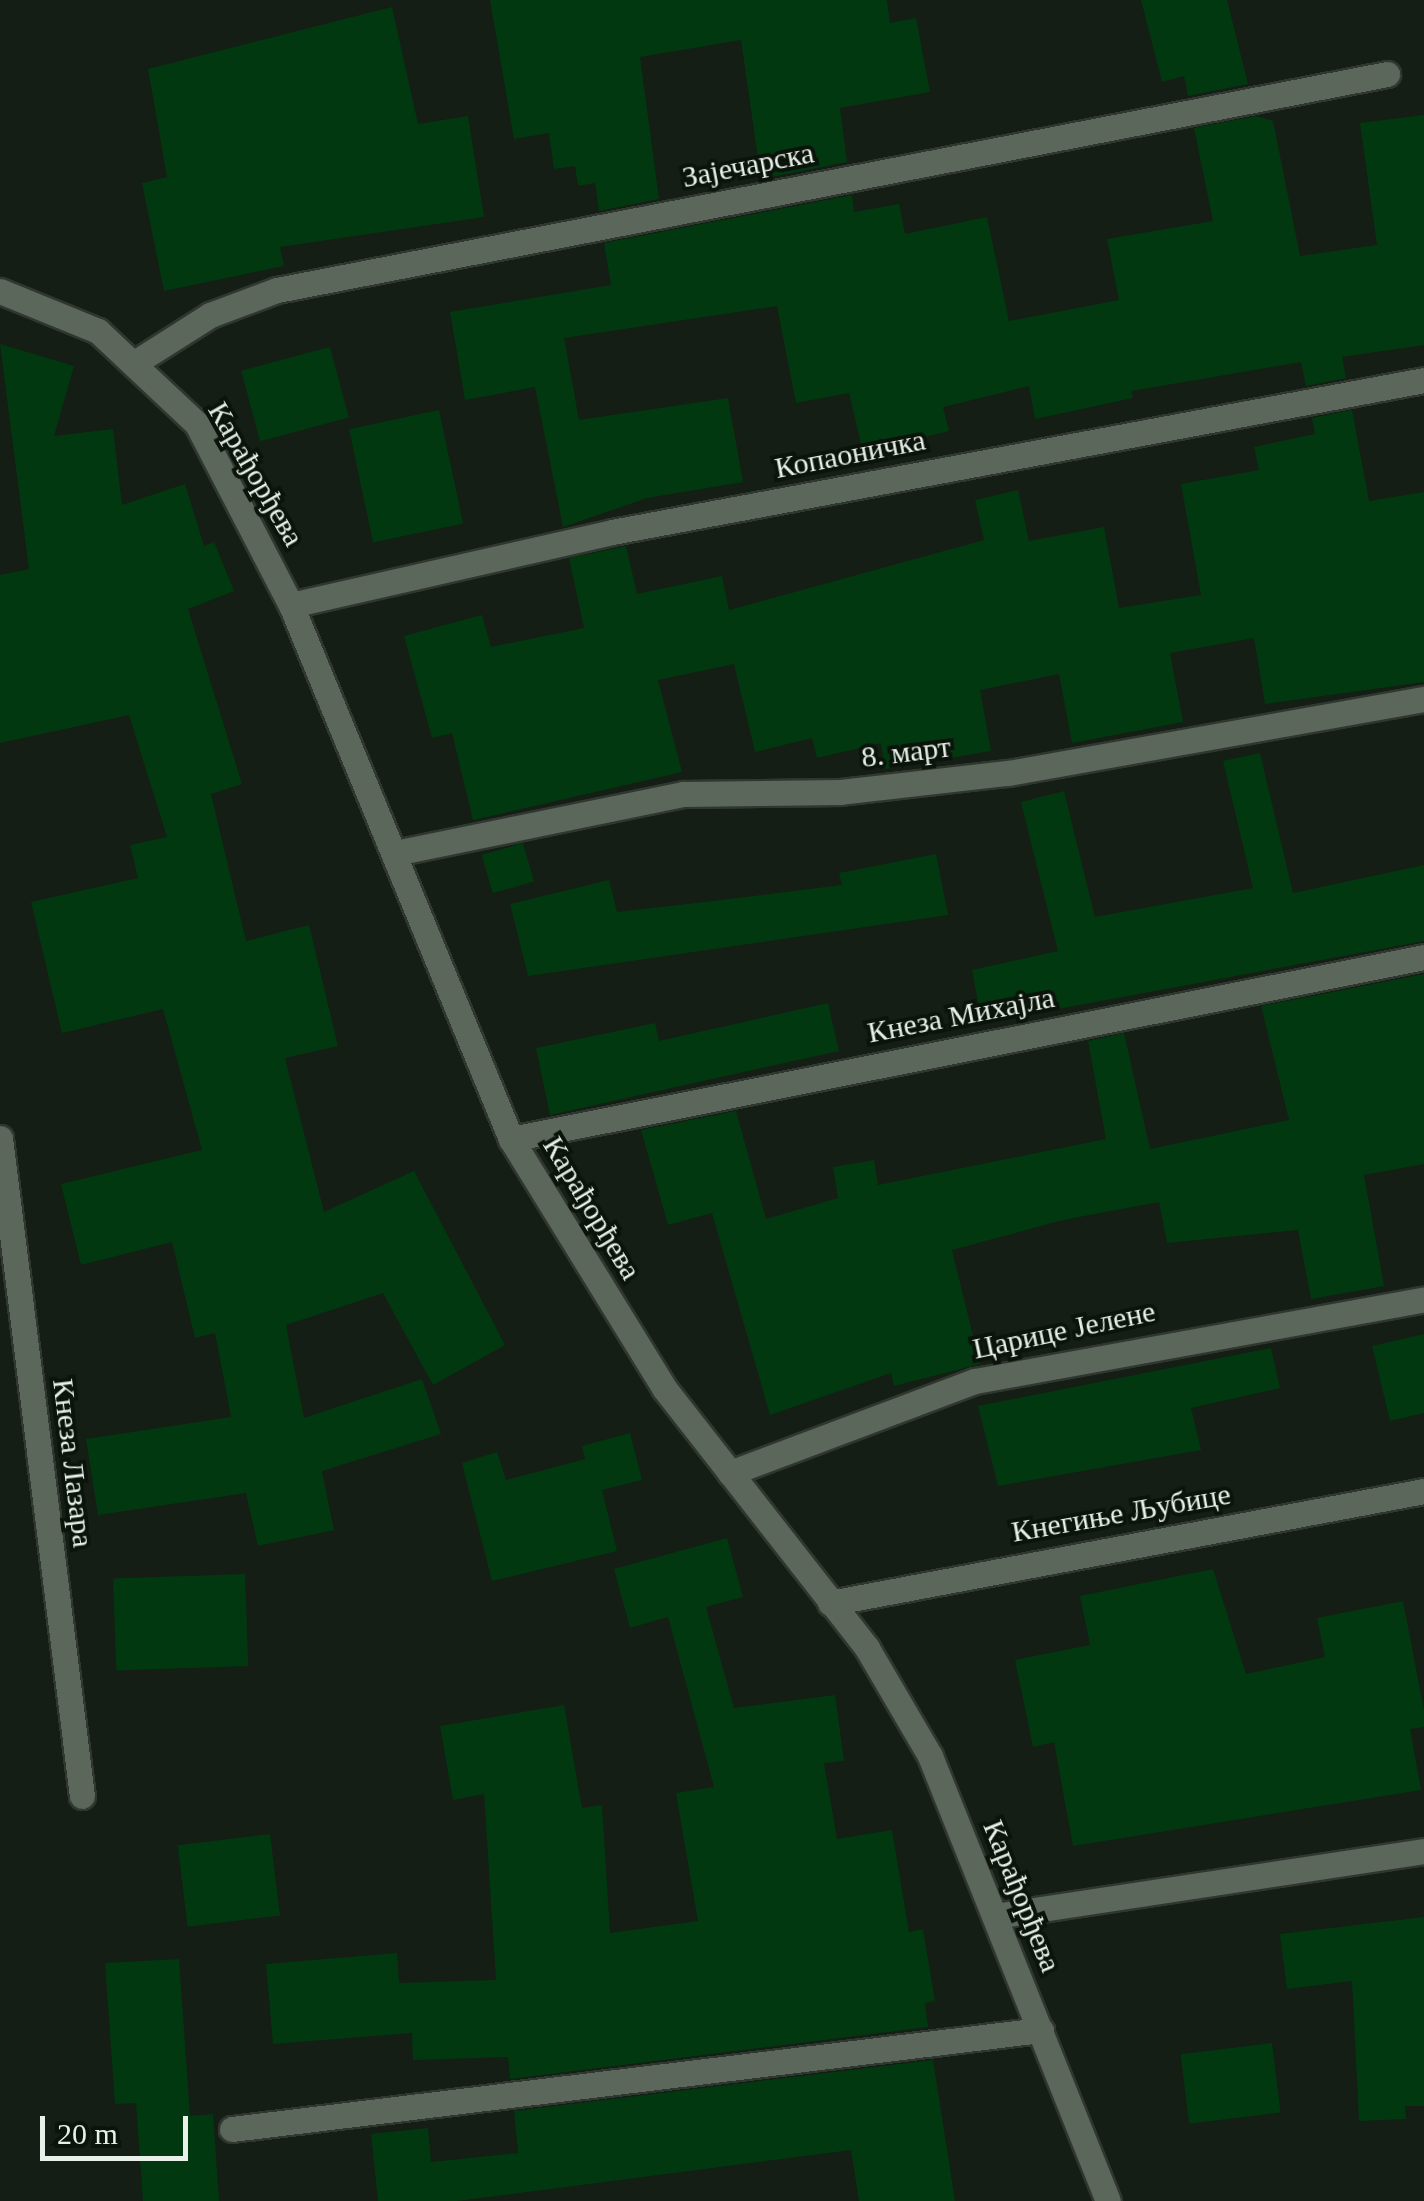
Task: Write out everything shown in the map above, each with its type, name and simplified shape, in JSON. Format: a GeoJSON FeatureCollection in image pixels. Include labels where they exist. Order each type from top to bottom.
{"type":"FeatureCollection","features":[{"type":"Feature","properties":{"kind":"street","name":"Зајечарска"},"geometry":{"type":"LineString","coordinates":[[136,362],[210,315],[277,290],[1387,74]]}},
{"type":"Feature","properties":{"kind":"street","name":"Карађорђева"},"geometry":{"type":"LineString","coordinates":[[0,291],[98,331],[136,362],[197,424],[292,604],[511,1138],[664,1388],[830,1604],[930,1756],[1108,2201]]}},
{"type":"Feature","properties":{"kind":"street","name":"Копаоничка"},"geometry":{"type":"LineString","coordinates":[[292,604],[612,532],[1424,380]]}},
{"type":"Feature","properties":{"kind":"street","name":"8. март"},"geometry":{"type":"LineString","coordinates":[[396,853],[683,794],[840,792],[1008,772],[1424,699]]}},
{"type":"Feature","properties":{"kind":"street","name":"Кнеза Михајла"},"geometry":{"type":"LineString","coordinates":[[511,1138],[1424,957]]}},
{"type":"Feature","properties":{"kind":"street","name":"Кнеза Лазара"},"geometry":{"type":"LineString","coordinates":[[0,1138],[82,1796]]}},
{"type":"Feature","properties":{"kind":"street","name":"Царице Јелене"},"geometry":{"type":"LineString","coordinates":[[730,1473],[974,1381],[1424,1300]]}},
{"type":"Feature","properties":{"kind":"street","name":"Кнегиње Љубице"},"geometry":{"type":"LineString","coordinates":[[830,1604],[1424,1491]]}},
{"type":"Feature","properties":{"kind":"street"},"geometry":{"type":"LineString","coordinates":[[995,1916],[1424,1852]]}},
{"type":"Feature","properties":{"kind":"street"},"geometry":{"type":"LineString","coordinates":[[232,2129],[1041,2030]]}},
{"type":"Feature","properties":{"kind":"building"},"geometry":{"type":"Polygon","coordinates":[[[490,0],[887,0],[890,23],[916,18],[930,92],[840,108],[847,162],[761,179],[741,40],[640,57],[659,199],[599,211],[595,183],[578,186],[575,166],[554,169],[549,133],[514,139],[490,0]]]}},
{"type":"Feature","properties":{"kind":"building"},"geometry":{"type":"Polygon","coordinates":[[[1141,0],[1227,0],[1248,84],[1188,96],[1184,76],[1162,82],[1141,0]]]}},
{"type":"Feature","properties":{"kind":"building"},"geometry":{"type":"Polygon","coordinates":[[[392,7],[418,124],[468,116],[484,217],[280,247],[284,266],[164,291],[142,183],[167,177],[148,69],[392,7]]]}},
{"type":"Feature","properties":{"kind":"building"},"geometry":{"type":"Polygon","coordinates":[[[1424,115],[1424,345],[1342,357],[1346,378],[1306,386],[1301,362],[1131,391],[1133,398],[1035,419],[1029,386],[943,407],[949,431],[863,452],[849,393],[796,403],[777,306],[564,338],[579,420],[728,398],[743,482],[647,498],[563,527],[535,387],[465,400],[450,312],[611,285],[604,243],[852,195],[854,212],[899,204],[905,234],[987,217],[1009,321],[1119,300],[1107,239],[1213,221],[1194,128],[1256,116],[1273,121],[1300,256],[1377,245],[1360,123],[1424,115]]]}},
{"type":"Feature","properties":{"kind":"building"},"geometry":{"type":"Polygon","coordinates":[[[0,344],[74,366],[54,436],[113,429],[122,505],[185,484],[204,546],[214,542],[234,591],[188,609],[242,784],[211,794],[246,941],[309,925],[338,1046],[285,1058],[324,1212],[414,1171],[505,1345],[433,1385],[383,1293],[286,1325],[304,1418],[422,1379],[441,1434],[322,1471],[334,1530],[258,1546],[246,1493],[98,1515],[86,1439],[231,1417],[215,1333],[195,1338],[172,1242],[81,1265],[61,1184],[202,1150],[163,1009],[62,1033],[31,902],[138,878],[130,845],[167,837],[129,715],[0,743],[0,575],[29,569],[0,344]]]}},
{"type":"Feature","properties":{"kind":"building"},"geometry":{"type":"Polygon","coordinates":[[[330,347],[349,418],[260,441],[241,371],[330,347]]]}},
{"type":"Feature","properties":{"kind":"building"},"geometry":{"type":"Polygon","coordinates":[[[439,410],[463,523],[373,543],[349,429],[439,410]]]}},
{"type":"Feature","properties":{"kind":"building"},"geometry":{"type":"Polygon","coordinates":[[[1352,410],[1369,501],[1424,492],[1424,682],[1265,704],[1254,638],[1170,653],[1183,722],[1072,743],[1059,674],[980,690],[991,751],[885,769],[881,743],[817,758],[812,738],[755,752],[734,664],[658,680],[682,772],[473,820],[452,733],[432,738],[404,636],[482,615],[491,647],[584,628],[569,558],[626,546],[637,594],[722,576],[729,610],[984,540],[975,500],[1018,490],[1029,541],[1104,527],[1119,608],[1201,595],[1181,484],[1259,470],[1254,447],[1315,434],[1312,418],[1352,410]]]}},
{"type":"Feature","properties":{"kind":"building"},"geometry":{"type":"Polygon","coordinates":[[[1260,753],[1293,893],[1424,865],[1424,941],[982,1023],[972,970],[1058,951],[1021,802],[1064,791],[1095,917],[1253,888],[1223,761],[1260,753]]]}},
{"type":"Feature","properties":{"kind":"building"},"geometry":{"type":"Polygon","coordinates":[[[523,843],[534,881],[493,893],[482,855],[523,843]]]}},
{"type":"Feature","properties":{"kind":"building"},"geometry":{"type":"Polygon","coordinates":[[[936,854],[948,915],[528,976],[510,904],[609,880],[617,912],[705,902],[842,885],[839,873],[936,854]]]}},
{"type":"Feature","properties":{"kind":"building"},"geometry":{"type":"Polygon","coordinates":[[[1424,974],[1424,1164],[1364,1175],[1384,1286],[1311,1299],[1298,1230],[1167,1243],[1159,1202],[1063,1220],[952,1250],[980,1364],[894,1386],[891,1373],[770,1415],[712,1213],[668,1225],[641,1130],[736,1111],[766,1219],[838,1198],[833,1167],[874,1160],[878,1185],[1106,1139],[1088,1041],[1124,1033],[1150,1149],[1289,1120],[1261,1006],[1424,974]]]}},
{"type":"Feature","properties":{"kind":"building"},"geometry":{"type":"Polygon","coordinates":[[[828,1003],[839,1051],[550,1115],[536,1048],[655,1023],[659,1041],[828,1003]]]}},
{"type":"Feature","properties":{"kind":"building"},"geometry":{"type":"Polygon","coordinates":[[[1424,1334],[1424,1413],[1390,1421],[1372,1346],[1424,1334]]]}},
{"type":"Feature","properties":{"kind":"building"},"geometry":{"type":"Polygon","coordinates":[[[1271,1348],[1280,1388],[1191,1408],[1201,1450],[998,1486],[978,1406],[1271,1348]]]}},
{"type":"Feature","properties":{"kind":"building"},"geometry":{"type":"Polygon","coordinates":[[[630,1433],[642,1480],[602,1490],[617,1551],[492,1581],[462,1463],[497,1452],[506,1480],[585,1459],[582,1446],[630,1433]]]}},
{"type":"Feature","properties":{"kind":"building"},"geometry":{"type":"Polygon","coordinates":[[[727,1538],[743,1597],[706,1607],[734,1708],[835,1695],[844,1761],[824,1763],[837,1839],[892,1830],[909,1932],[923,1929],[935,2001],[925,2003],[928,2027],[510,2079],[508,2057],[413,2060],[412,2033],[273,2044],[266,1964],[397,1953],[399,1983],[496,1980],[484,1794],[453,1800],[440,1726],[564,1705],[582,1808],[602,1805],[610,1933],[698,1921],[676,1793],[714,1787],[668,1617],[630,1628],[614,1569],[727,1538]]]}},
{"type":"Feature","properties":{"kind":"building"},"geometry":{"type":"Polygon","coordinates":[[[1213,1569],[1246,1674],[1325,1657],[1317,1618],[1403,1601],[1424,1710],[1424,1727],[1410,1729],[1421,1790],[1073,1846],[1054,1742],[1033,1747],[1015,1660],[1090,1645],[1080,1596],[1213,1569]]]}},
{"type":"Feature","properties":{"kind":"building"},"geometry":{"type":"Polygon","coordinates":[[[245,1574],[248,1666],[116,1671],[113,1579],[245,1574]]]}},
{"type":"Feature","properties":{"kind":"building"},"geometry":{"type":"Polygon","coordinates":[[[270,1834],[280,1915],[188,1927],[178,1845],[270,1834]]]}},
{"type":"Feature","properties":{"kind":"building"},"geometry":{"type":"Polygon","coordinates":[[[1424,1917],[1424,2106],[1405,2106],[1406,2119],[1359,2121],[1352,1981],[1287,1989],[1280,1934],[1424,1917]]]}},
{"type":"Feature","properties":{"kind":"building"},"geometry":{"type":"Polygon","coordinates":[[[179,1959],[190,2116],[213,2114],[219,2201],[143,2201],[136,2103],[115,2104],[105,1963],[179,1959]]]}},
{"type":"Feature","properties":{"kind":"building"},"geometry":{"type":"Polygon","coordinates":[[[1272,2043],[1281,2112],[1189,2124],[1181,2054],[1272,2043]]]}},
{"type":"Feature","properties":{"kind":"building"},"geometry":{"type":"Polygon","coordinates":[[[933,2060],[955,2201],[859,2201],[851,2150],[457,2201],[378,2201],[371,2134],[428,2128],[431,2162],[518,2153],[514,2111],[933,2060]]]}}]}
